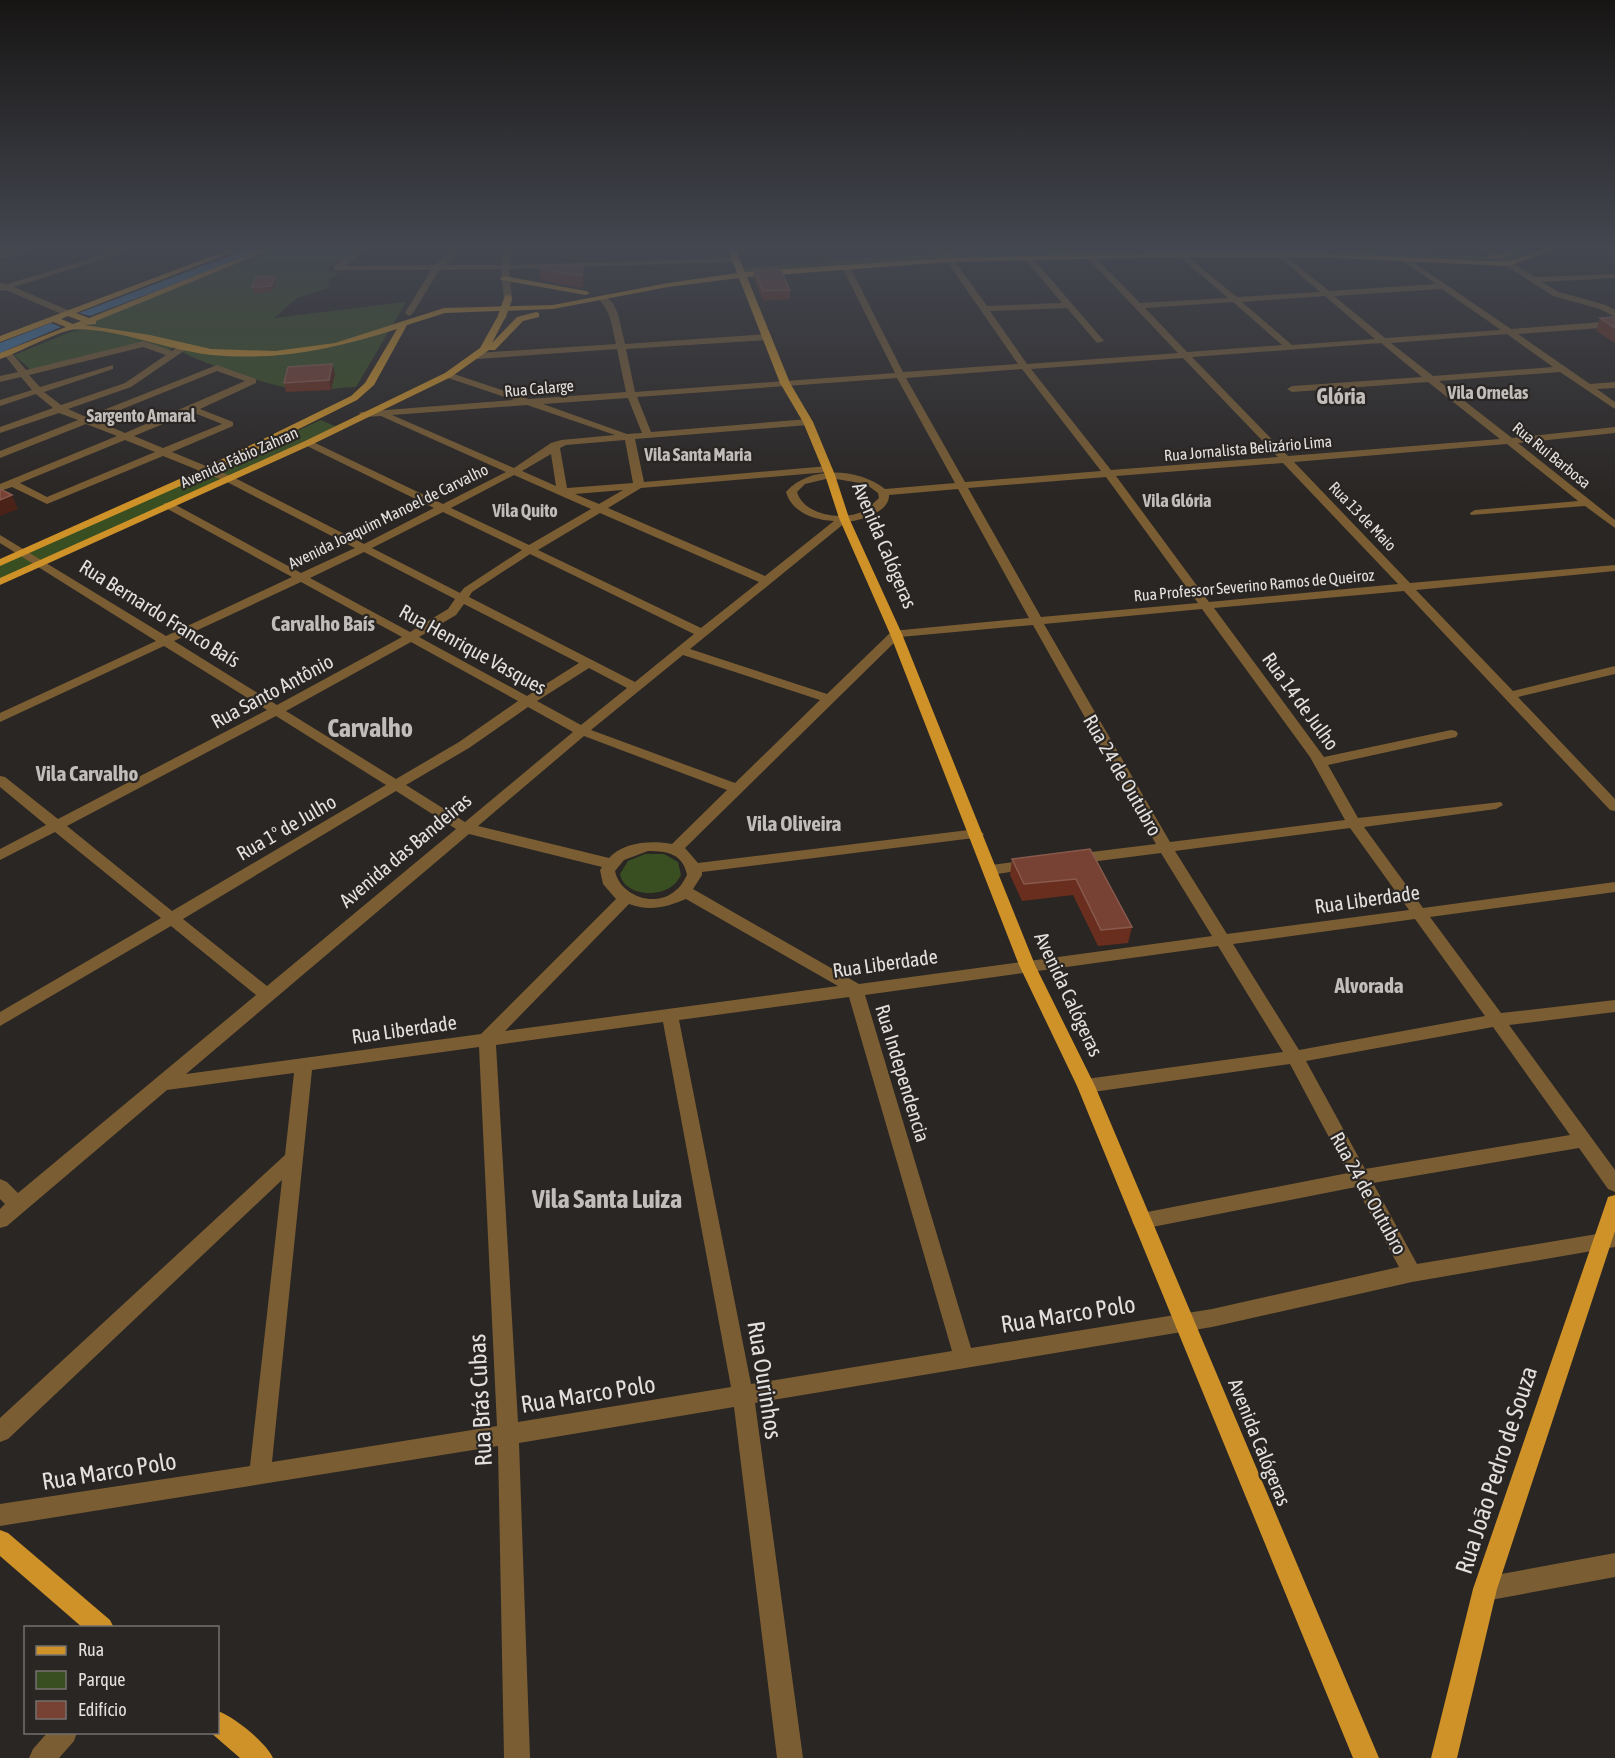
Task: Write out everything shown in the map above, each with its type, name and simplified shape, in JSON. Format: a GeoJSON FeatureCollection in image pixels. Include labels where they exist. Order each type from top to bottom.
{"type":"FeatureCollection","features":[{"type":"Feature","properties":{"kind":"main road"},"geometry":{"type":"LineString","coordinates":[[0,339],[20,332]]}},
{"type":"Feature","properties":{"kind":"main road"},"geometry":{"type":"LineString","coordinates":[[3,355],[55,332]]}},
{"type":"Feature","properties":{"kind":"main road"},"geometry":{"type":"LineString","coordinates":[[110,332],[150,338],[211,352],[248,355],[292,353],[344,343],[377,332]]}},
{"type":"Feature","properties":{"kind":"main road"},"geometry":{"type":"LineString","coordinates":[[160,332],[212,345],[275,348],[321,342],[351,332]]}},
{"type":"Feature","properties":{"kind":"main road","name":"Avenida Fábio Zahran"},"geometry":{"type":"LineString","coordinates":[[0,563],[208,470],[324,414],[366,388],[399,332]]}},
{"type":"Feature","properties":{"kind":"main road"},"geometry":{"type":"LineString","coordinates":[[479,356],[493,332]]}},
{"type":"Feature","properties":{"kind":"main road","name":"Avenida Fábio Zahran"},"geometry":{"type":"LineString","coordinates":[[0,582],[308,443],[448,375],[479,356],[506,332]]}},
{"type":"Feature","properties":{"kind":"main road","name":"Avenida Calógeras"},"geometry":{"type":"LineString","coordinates":[[766,332],[785,383],[808,422],[829,472],[844,518],[896,634],[1027,965],[1086,1086],[1366,1758]]}},
{"type":"Feature","properties":{"kind":"main road","name":"Rua João Pedro de Souza"},"geometry":{"type":"LineString","coordinates":[[1444,1758],[1485,1589],[1608,1240],[1615,1203]]}},
{"type":"Feature","properties":{"kind":"main road"},"geometry":{"type":"LineString","coordinates":[[0,1541],[100,1626]]}},
{"type":"Feature","properties":{"kind":"main road"},"geometry":{"type":"LineString","coordinates":[[219,1724],[260,1758]]}},
{"type":"Feature","properties":{"kind":"street"},"geometry":{"type":"LineString","coordinates":[[619,332],[631,394],[647,435]]}},
{"type":"Feature","properties":{"kind":"street","name":"Rua 24 de Outubro"},"geometry":{"type":"LineString","coordinates":[[879,332],[900,375],[1164,847],[1295,1057],[1412,1273]]}},
{"type":"Feature","properties":{"kind":"street","name":"Rua 14 de Julho"},"geometry":{"type":"LineString","coordinates":[[1000,332],[1109,474],[1320,762],[1354,823],[1615,1184]]}},
{"type":"Feature","properties":{"kind":"street"},"geometry":{"type":"LineString","coordinates":[[1093,332],[1100,341]]}},
{"type":"Feature","properties":{"kind":"street","name":"Rua 13 de Maio"},"geometry":{"type":"LineString","coordinates":[[1161,332],[1287,460],[1615,807]]}},
{"type":"Feature","properties":{"kind":"street"},"geometry":{"type":"LineString","coordinates":[[1271,332],[1292,349]]}},
{"type":"Feature","properties":{"kind":"street","name":"Rua Rui Barbosa"},"geometry":{"type":"LineString","coordinates":[[1372,332],[1615,525]]}},
{"type":"Feature","properties":{"kind":"street","name":"Rua Calarge"},"geometry":{"type":"LineString","coordinates":[[364,414],[383,415],[631,394],[1182,354],[1292,349],[1495,332]]}},
{"type":"Feature","properties":{"kind":"street"},"geometry":{"type":"LineString","coordinates":[[1509,332],[1615,406]]}},
{"type":"Feature","properties":{"kind":"street"},"geometry":{"type":"LineString","coordinates":[[479,356],[768,338]]}},
{"type":"Feature","properties":{"kind":"street"},"geometry":{"type":"LineString","coordinates":[[0,379],[144,344],[173,354]]}},
{"type":"Feature","properties":{"kind":"street"},"geometry":{"type":"LineString","coordinates":[[0,430],[61,410],[119,376],[173,354],[185,346]]}},
{"type":"Feature","properties":{"kind":"street"},"geometry":{"type":"LineString","coordinates":[[3,355],[24,374],[38,391],[61,410],[229,479],[635,687]]}},
{"type":"Feature","properties":{"kind":"street"},"geometry":{"type":"LineString","coordinates":[[96,356],[119,376],[152,393]]}},
{"type":"Feature","properties":{"kind":"street"},"geometry":{"type":"LineString","coordinates":[[0,456],[217,368],[253,381],[192,409],[0,488]]}},
{"type":"Feature","properties":{"kind":"street"},"geometry":{"type":"LineString","coordinates":[[1292,389],[1560,369]]}},
{"type":"Feature","properties":{"kind":"street"},"geometry":{"type":"LineString","coordinates":[[448,375],[629,436],[639,485]]}},
{"type":"Feature","properties":{"kind":"street"},"geometry":{"type":"LineString","coordinates":[[0,403],[38,391],[119,376]]}},
{"type":"Feature","properties":{"kind":"street"},"geometry":{"type":"LineString","coordinates":[[1587,387],[1615,385]]}},
{"type":"Feature","properties":{"kind":"street"},"geometry":{"type":"LineString","coordinates":[[12,483],[48,501],[230,424],[192,409]]}},
{"type":"Feature","properties":{"kind":"street"},"geometry":{"type":"LineString","coordinates":[[383,415],[767,581]]}},
{"type":"Feature","properties":{"kind":"street","name":"Avenida Joaquim Manoel de Carvalho"},"geometry":{"type":"LineString","coordinates":[[0,718],[364,548],[515,471],[555,445],[572,441],[808,422]]}},
{"type":"Feature","properties":{"kind":"street","name":"Rua Jornalista Belizário Lima"},"geometry":{"type":"LineString","coordinates":[[883,492],[1512,441],[1615,430]]}},
{"type":"Feature","properties":{"kind":"street"},"geometry":{"type":"LineString","coordinates":[[308,443],[702,633]]}},
{"type":"Feature","properties":{"kind":"street"},"geometry":{"type":"LineString","coordinates":[[555,445],[562,492]]}},
{"type":"Feature","properties":{"kind":"street"},"geometry":{"type":"LineString","coordinates":[[562,492],[829,472],[863,479],[878,486],[883,492],[884,499],[871,512],[844,518],[815,515],[803,511],[791,499],[791,492],[805,480],[829,472]]}},
{"type":"Feature","properties":{"kind":"street","name":"Rua Santo Antônio"},"geometry":{"type":"LineString","coordinates":[[0,855],[411,637],[452,612],[461,597],[528,551],[639,485]]}},
{"type":"Feature","properties":{"kind":"street"},"geometry":{"type":"LineString","coordinates":[[1475,513],[1588,503]]}},
{"type":"Feature","properties":{"kind":"street","name":"Rua Henrique Vasques"},"geometry":{"type":"LineString","coordinates":[[168,505],[582,731],[737,789]]}},
{"type":"Feature","properties":{"kind":"street","name":"Avenida das Bandeiras"},"geometry":{"type":"LineString","coordinates":[[0,1220],[465,828],[844,518]]}},
{"type":"Feature","properties":{"kind":"street","name":"Rua Bernardo Franco Baís"},"geometry":{"type":"LineString","coordinates":[[0,538],[395,787],[465,828],[612,864]]}},
{"type":"Feature","properties":{"kind":"street","name":"Rua Professor Severino Ramos de Queiroz"},"geometry":{"type":"LineString","coordinates":[[896,634],[1615,568]]}},
{"type":"Feature","properties":{"kind":"street"},"geometry":{"type":"LineString","coordinates":[[675,849],[896,634]]}},
{"type":"Feature","properties":{"kind":"street"},"geometry":{"type":"LineString","coordinates":[[681,650],[829,699]]}},
{"type":"Feature","properties":{"kind":"street","name":"Rua 1º de Julho"},"geometry":{"type":"LineString","coordinates":[[0,1020],[464,746],[526,702],[588,663]]}},
{"type":"Feature","properties":{"kind":"street"},"geometry":{"type":"LineString","coordinates":[[1511,695],[1615,670]]}},
{"type":"Feature","properties":{"kind":"street"},"geometry":{"type":"LineString","coordinates":[[1320,762],[1451,734]]}},
{"type":"Feature","properties":{"kind":"street"},"geometry":{"type":"LineString","coordinates":[[0,780],[268,996]]}},
{"type":"Feature","properties":{"kind":"street"},"geometry":{"type":"LineString","coordinates":[[991,870],[1496,805]]}},
{"type":"Feature","properties":{"kind":"street"},"geometry":{"type":"LineString","coordinates":[[694,868],[976,834]]}},
{"type":"Feature","properties":{"kind":"street"},"geometry":{"type":"LineString","coordinates":[[647,846],[675,849],[690,859],[694,868],[692,883],[685,891],[656,903],[636,902],[616,894],[608,880],[612,864],[620,856],[632,849],[647,846]]}},
{"type":"Feature","properties":{"kind":"street","name":"Rua Liberdade"},"geometry":{"type":"LineString","coordinates":[[161,1084],[1615,887]]}},
{"type":"Feature","properties":{"kind":"street","name":"Rua Independencia"},"geometry":{"type":"LineString","coordinates":[[685,891],[855,989],[964,1359]]}},
{"type":"Feature","properties":{"kind":"street"},"geometry":{"type":"LineString","coordinates":[[487,1039],[625,899]]}},
{"type":"Feature","properties":{"kind":"street"},"geometry":{"type":"LineString","coordinates":[[1086,1086],[1295,1057],[1498,1020],[1615,1006]]}},
{"type":"Feature","properties":{"kind":"street","name":"Rua Ourinhos"},"geometry":{"type":"LineString","coordinates":[[670,1014],[743,1395],[790,1758]]}},
{"type":"Feature","properties":{"kind":"street","name":"Rua Brás Cubas"},"geometry":{"type":"LineString","coordinates":[[487,1039],[508,1434],[517,1758]]}},
{"type":"Feature","properties":{"kind":"street"},"geometry":{"type":"LineString","coordinates":[[260,1475],[304,1064]]}},
{"type":"Feature","properties":{"kind":"street"},"geometry":{"type":"LineString","coordinates":[[1142,1221],[1360,1178],[1584,1140]]}},
{"type":"Feature","properties":{"kind":"street"},"geometry":{"type":"LineString","coordinates":[[0,1432],[294,1158]]}},
{"type":"Feature","properties":{"kind":"street"},"geometry":{"type":"LineString","coordinates":[[0,1187],[18,1205]]}},
{"type":"Feature","properties":{"kind":"street","name":"Rua Marco Polo"},"geometry":{"type":"LineString","coordinates":[[0,1515],[260,1475],[1184,1323],[1412,1273],[1608,1240]]}},
{"type":"Feature","properties":{"kind":"street"},"geometry":{"type":"LineString","coordinates":[[1485,1589],[1615,1566]]}},
{"type":"Feature","properties":{"kind":"street"},"geometry":{"type":"LineString","coordinates":[[42,1758],[63,1734]]}},
{"type":"Feature","properties":{"kind":"green space"},"geometry":{"type":"Polygon","coordinates":[[[70,332],[388,332],[356,387],[314,390],[300,390],[256,379],[216,366],[177,348],[169,346],[174,348],[169,350],[141,343],[31,370],[14,355],[70,332]]]}},
{"type":"Feature","properties":{"kind":"green space"},"geometry":{"type":"Polygon","coordinates":[[[321,420],[337,427],[0,580],[0,565],[321,420]]]}},
{"type":"Feature","properties":{"kind":"green space"},"geometry":{"type":"Polygon","coordinates":[[[645,854],[664,854],[678,862],[681,875],[675,884],[666,890],[650,893],[634,890],[623,881],[620,874],[628,861],[645,854]]]}},
{"type":"Feature","properties":{"kind":"water"},"geometry":{"type":"Polygon","coordinates":[[[28,332],[49,332],[0,353],[0,343],[28,332]]]}},
{"type":"Feature","properties":{"kind":"building"},"geometry":{"type":"Polygon","coordinates":[[[332,364],[329,380],[284,383],[288,367],[332,364]]]}},
{"type":"Feature","properties":{"kind":"building"},"geometry":{"type":"Polygon","coordinates":[[[0,489],[12,495],[0,500],[0,489]]]}},
{"type":"Feature","properties":{"kind":"building"},"geometry":{"type":"Polygon","coordinates":[[[1090,849],[1132,927],[1101,930],[1076,879],[1024,884],[1012,859],[1090,849]]]}},
{"type":"Feature","properties":{"kind":"district","name":"Vila Ornelas"},"geometry":{"type":"Point","coordinates":[1488,392]}},
{"type":"Feature","properties":{"kind":"district","name":"Glória"},"geometry":{"type":"Point","coordinates":[1341,396]}},
{"type":"Feature","properties":{"kind":"district","name":"Sargento Amaral"},"geometry":{"type":"Point","coordinates":[141,415]}},
{"type":"Feature","properties":{"kind":"district","name":"Vila Santa Maria"},"geometry":{"type":"Point","coordinates":[698,454]}},
{"type":"Feature","properties":{"kind":"district","name":"Vila Glória"},"geometry":{"type":"Point","coordinates":[1177,500]}},
{"type":"Feature","properties":{"kind":"district","name":"Vila Quito"},"geometry":{"type":"Point","coordinates":[525,510]}},
{"type":"Feature","properties":{"kind":"district","name":"Carvalho Baís"},"geometry":{"type":"Point","coordinates":[323,623]}},
{"type":"Feature","properties":{"kind":"district","name":"Carvalho"},"geometry":{"type":"Point","coordinates":[370,728]}},
{"type":"Feature","properties":{"kind":"district","name":"Vila Carvalho"},"geometry":{"type":"Point","coordinates":[87,773]}},
{"type":"Feature","properties":{"kind":"district","name":"Vila Oliveira"},"geometry":{"type":"Point","coordinates":[794,823]}},
{"type":"Feature","properties":{"kind":"district","name":"Alvorada"},"geometry":{"type":"Point","coordinates":[1369,985]}},
{"type":"Feature","properties":{"kind":"district","name":"Vila Santa Luiza"},"geometry":{"type":"Point","coordinates":[607,1199]}}]}
